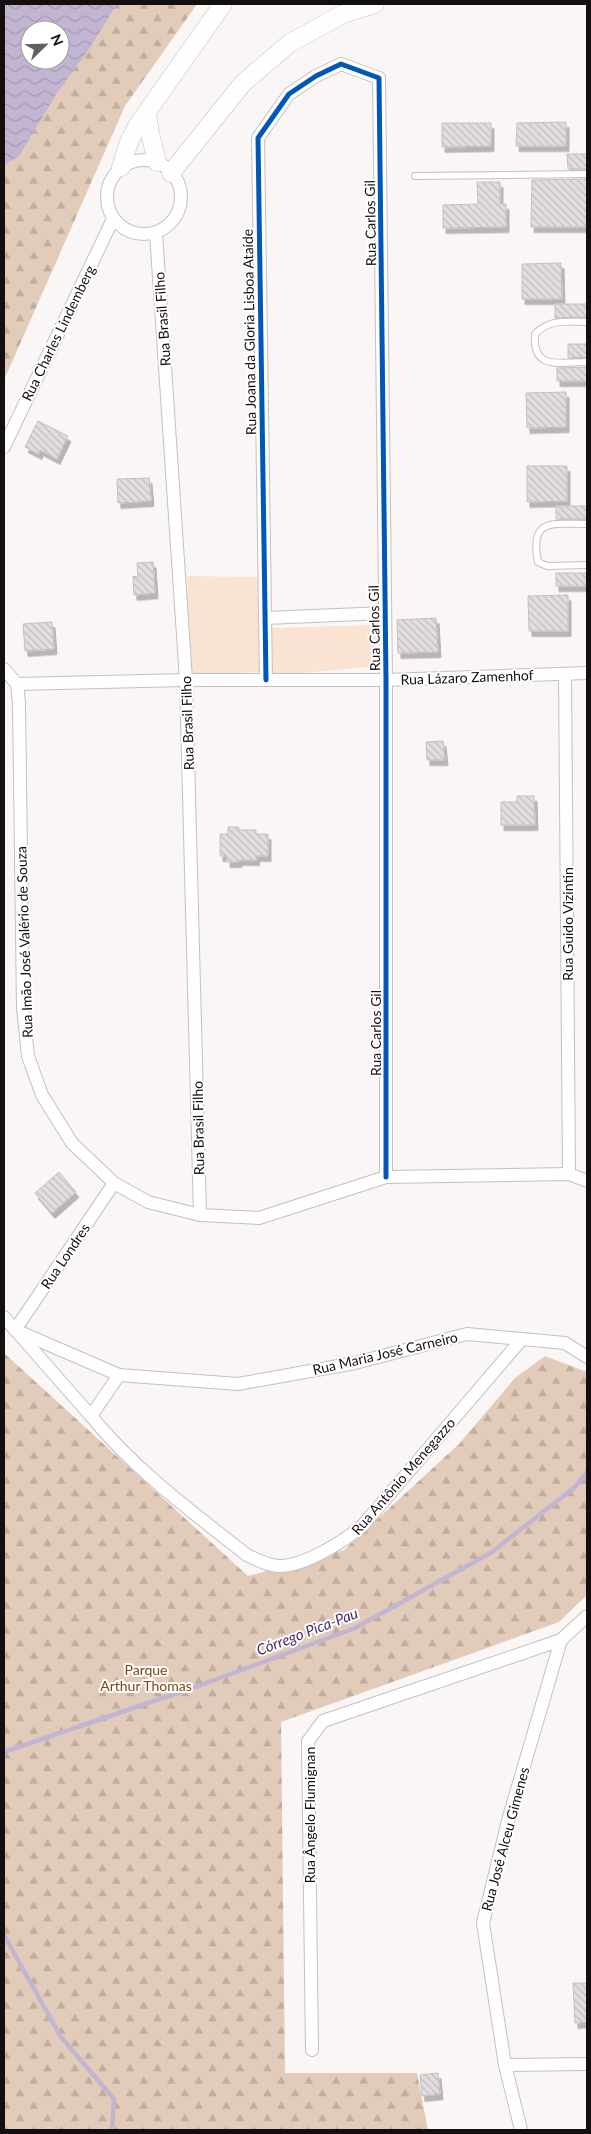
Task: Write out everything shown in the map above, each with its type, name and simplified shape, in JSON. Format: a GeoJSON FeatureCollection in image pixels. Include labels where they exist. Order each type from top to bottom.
{"type":"FeatureCollection","features":[{"type":"Feature","properties":{"kind":"street"},"geometry":{"type":"LineString","coordinates":[[121,167],[129,142],[137,126],[223,4]]}},
{"type":"Feature","properties":{"kind":"street"},"geometry":{"type":"LineString","coordinates":[[164,168],[243,83],[290,43],[343,14],[375,4]]}},
{"type":"Feature","properties":{"kind":"street","name":"Rua Joana da Gloria Lisboa Ataíde"},"geometry":{"type":"LineString","coordinates":[[266,680],[258,138],[289,94],[316,76],[341,64],[379,78]]}},
{"type":"Feature","properties":{"kind":"street","name":"Rua Carlos Gil"},"geometry":{"type":"LineString","coordinates":[[379,78],[386,680],[386,1177]]}},
{"type":"Feature","properties":{"kind":"street"},"geometry":{"type":"LineString","coordinates":[[147,113],[150,133],[164,168],[180,187],[182,199],[174,220],[166,228],[156,233],[142,235],[124,229],[113,219],[108,208],[107,191],[113,175],[121,167],[143,160],[164,168]]}},
{"type":"Feature","properties":{"kind":"street","name":"Rua Charles Lindemberg"},"geometry":{"type":"LineString","coordinates":[[4,446],[113,219]]}},
{"type":"Feature","properties":{"kind":"street","name":"Rua Brasil Filho"},"geometry":{"type":"LineString","coordinates":[[156,233],[186,680],[200,1215]]}},
{"type":"Feature","properties":{"kind":"street"},"geometry":{"type":"LineString","coordinates":[[265,618],[385,613]]}},
{"type":"Feature","properties":{"kind":"street"},"geometry":{"type":"LineString","coordinates":[[4,669],[17,684]]}},
{"type":"Feature","properties":{"kind":"street","name":"Rua Lázaro Zamenhof"},"geometry":{"type":"LineString","coordinates":[[17,684],[186,680],[386,680],[587,673]]}},
{"type":"Feature","properties":{"kind":"street","name":"Rua Guido Vizintin"},"geometry":{"type":"LineString","coordinates":[[565,674],[569,1174]]}},
{"type":"Feature","properties":{"kind":"street","name":"Rua Imão José Valério de Souza"},"geometry":{"type":"LineString","coordinates":[[17,684],[19,703],[23,1008],[28,1056],[42,1095],[72,1144],[114,1183],[148,1202],[200,1215],[259,1218],[386,1177],[569,1174],[587,1181]]}},
{"type":"Feature","properties":{"kind":"street","name":"Rua Londres"},"geometry":{"type":"LineString","coordinates":[[15,1330],[114,1183]]}},
{"type":"Feature","properties":{"kind":"street"},"geometry":{"type":"LineString","coordinates":[[4,1317],[15,1330],[119,1375],[91,1416]]}},
{"type":"Feature","properties":{"kind":"street","name":"Rua Antônio Menegazzo"},"geometry":{"type":"LineString","coordinates":[[15,1330],[114,1444],[170,1495],[247,1555],[261,1562],[281,1566],[298,1562],[347,1539],[363,1524],[522,1339]]}},
{"type":"Feature","properties":{"kind":"street","name":"Rua Maria José Carneiro"},"geometry":{"type":"LineString","coordinates":[[119,1375],[238,1384],[355,1363],[467,1334],[565,1343],[587,1357]]}},
{"type":"Feature","properties":{"kind":"street","name":"Rua Ângelo Flumignan"},"geometry":{"type":"LineString","coordinates":[[312,2050],[308,1741],[323,1721],[561,1640],[587,1616]]}},
{"type":"Feature","properties":{"kind":"street","name":"Rua José Alceu Gimenes"},"geometry":{"type":"LineString","coordinates":[[521,2130],[505,2065],[483,1922],[509,1817],[561,1640]]}},
{"type":"Feature","properties":{"kind":"street"},"geometry":{"type":"LineString","coordinates":[[505,2065],[587,2064]]}},
{"type":"Feature","properties":{"kind":"lane"},"geometry":{"type":"LineString","coordinates":[[415,176],[587,174]]}},
{"type":"Feature","properties":{"kind":"lane"},"geometry":{"type":"LineString","coordinates":[[587,322],[553,322],[544,326],[535,334],[534,348],[540,358],[547,362],[587,362]]}},
{"type":"Feature","properties":{"kind":"lane"},"geometry":{"type":"LineString","coordinates":[[587,524],[554,524],[544,526],[539,532],[535,544],[538,562],[547,566],[587,565]]}},
{"type":"Feature","properties":{"kind":"green space"},"geometry":{"type":"Polygon","coordinates":[[[4,4],[197,4],[125,106],[4,380],[4,4]]]}},
{"type":"Feature","properties":{"kind":"green space","name":"Parque Arthur Thomas"},"geometry":{"type":"Polygon","coordinates":[[[4,1353],[248,1576],[344,1550],[459,1444],[515,1378],[545,1356],[587,1372],[587,1595],[559,1622],[281,1722],[285,2073],[417,2073],[428,2130],[4,2130],[4,1353]]]}},
{"type":"Feature","properties":{"kind":"shaded area"},"geometry":{"type":"Polygon","coordinates":[[[187,576],[259,577],[261,672],[190,675],[187,576]]]}},
{"type":"Feature","properties":{"kind":"shaded area"},"geometry":{"type":"Polygon","coordinates":[[[375,625],[377,666],[271,676],[272,628],[375,625]]]}},
{"type":"Feature","properties":{"kind":"water"},"geometry":{"type":"Polygon","coordinates":[[[4,4],[117,4],[89,49],[57,93],[19,156],[4,165],[4,4]]]}},
{"type":"Feature","properties":{"kind":"building"},"geometry":{"type":"Polygon","coordinates":[[[566,122],[566,146],[516,146],[517,123],[566,122]]]}},
{"type":"Feature","properties":{"kind":"building"},"geometry":{"type":"Polygon","coordinates":[[[442,123],[491,123],[491,146],[442,147],[442,123]]]}},
{"type":"Feature","properties":{"kind":"building"},"geometry":{"type":"Polygon","coordinates":[[[567,154],[587,154],[587,169],[568,169],[567,154]]]}},
{"type":"Feature","properties":{"kind":"building"},"geometry":{"type":"Polygon","coordinates":[[[587,179],[587,227],[531,227],[532,180],[587,179]]]}},
{"type":"Feature","properties":{"kind":"building"},"geometry":{"type":"Polygon","coordinates":[[[477,182],[500,182],[500,204],[506,204],[506,227],[443,228],[443,205],[478,204],[477,182]]]}},
{"type":"Feature","properties":{"kind":"building"},"geometry":{"type":"Polygon","coordinates":[[[561,263],[562,299],[522,299],[522,264],[561,263]]]}},
{"type":"Feature","properties":{"kind":"building"},"geometry":{"type":"Polygon","coordinates":[[[555,304],[587,304],[587,317],[555,318],[555,304]]]}},
{"type":"Feature","properties":{"kind":"building"},"geometry":{"type":"Polygon","coordinates":[[[568,344],[587,344],[587,357],[568,358],[568,344]]]}},
{"type":"Feature","properties":{"kind":"building"},"geometry":{"type":"Polygon","coordinates":[[[587,367],[587,381],[557,381],[557,368],[587,367]]]}},
{"type":"Feature","properties":{"kind":"building"},"geometry":{"type":"Polygon","coordinates":[[[566,392],[566,427],[527,428],[526,393],[566,392]]]}},
{"type":"Feature","properties":{"kind":"building"},"geometry":{"type":"Polygon","coordinates":[[[38,421],[68,436],[57,459],[40,450],[39,454],[25,447],[38,421]]]}},
{"type":"Feature","properties":{"kind":"building"},"geometry":{"type":"Polygon","coordinates":[[[527,466],[567,466],[567,501],[527,502],[527,466]]]}},
{"type":"Feature","properties":{"kind":"building"},"geometry":{"type":"Polygon","coordinates":[[[149,478],[151,501],[118,503],[117,479],[149,478]]]}},
{"type":"Feature","properties":{"kind":"building"},"geometry":{"type":"Polygon","coordinates":[[[556,506],[587,506],[587,519],[556,519],[556,506]]]}},
{"type":"Feature","properties":{"kind":"building"},"geometry":{"type":"Polygon","coordinates":[[[153,562],[155,593],[134,595],[133,576],[138,577],[137,563],[153,562]]]}},
{"type":"Feature","properties":{"kind":"building"},"geometry":{"type":"Polygon","coordinates":[[[556,573],[587,573],[587,586],[556,586],[556,573]]]}},
{"type":"Feature","properties":{"kind":"building"},"geometry":{"type":"Polygon","coordinates":[[[568,595],[568,631],[529,631],[528,596],[568,595]]]}},
{"type":"Feature","properties":{"kind":"building"},"geometry":{"type":"Polygon","coordinates":[[[436,618],[438,652],[398,653],[397,620],[436,618]]]}},
{"type":"Feature","properties":{"kind":"building"},"geometry":{"type":"Polygon","coordinates":[[[52,622],[54,649],[25,651],[23,624],[52,622]]]}},
{"type":"Feature","properties":{"kind":"building"},"geometry":{"type":"Polygon","coordinates":[[[443,741],[445,760],[427,760],[426,742],[443,741]]]}},
{"type":"Feature","properties":{"kind":"building"},"geometry":{"type":"Polygon","coordinates":[[[517,796],[534,796],[535,825],[501,825],[501,802],[517,802],[517,796]]]}},
{"type":"Feature","properties":{"kind":"building"},"geometry":{"type":"Polygon","coordinates":[[[228,827],[239,827],[239,830],[256,830],[256,834],[268,834],[268,856],[256,856],[257,860],[227,862],[227,856],[220,856],[220,834],[228,834],[228,827]]]}},
{"type":"Feature","properties":{"kind":"building"},"geometry":{"type":"Polygon","coordinates":[[[59,1172],[76,1192],[52,1213],[35,1193],[59,1172]]]}},
{"type":"Feature","properties":{"kind":"building"},"geometry":{"type":"Polygon","coordinates":[[[573,1983],[587,1983],[587,2022],[575,2023],[573,1983]]]}},
{"type":"Feature","properties":{"kind":"building"},"geometry":{"type":"Polygon","coordinates":[[[438,2073],[440,2094],[422,2096],[420,2075],[438,2073]]]}},
{"type":"Feature","properties":{"kind":"waterway","name":"Córrego Pica-Pau"},"geometry":{"type":"LineString","coordinates":[[4,1752],[201,1685],[355,1628],[492,1552],[575,1487],[587,1472]]}},
{"type":"Feature","properties":{"kind":"waterway"},"geometry":{"type":"LineString","coordinates":[[4,1935],[61,2037],[114,2099],[112,2130]]}},
{"type":"Feature","properties":{"kind":"cycle path"},"geometry":{"type":"LineString","coordinates":[[266,680],[258,138],[289,94],[316,76],[341,64],[379,78],[386,680],[386,1177]]}}]}
